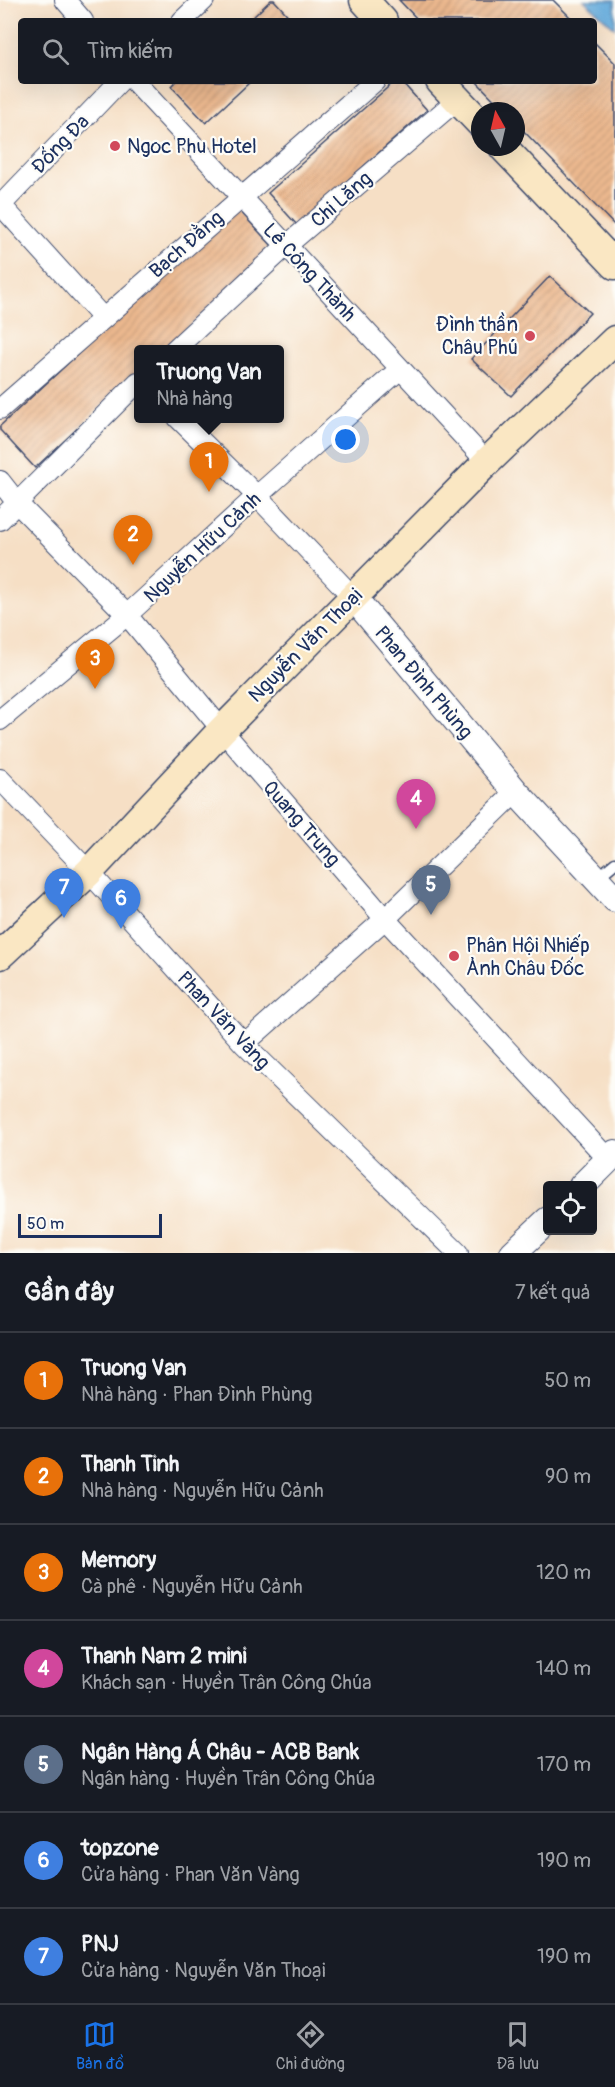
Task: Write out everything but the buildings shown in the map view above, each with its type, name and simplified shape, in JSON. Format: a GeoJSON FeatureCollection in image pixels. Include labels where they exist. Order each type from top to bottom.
{"type":"FeatureCollection","features":[{"type":"Feature","properties":{"kind":"main road"},"geometry":{"type":"LineString","coordinates":[[364,0],[380,18]]}},
{"type":"Feature","properties":{"kind":"main road"},"geometry":{"type":"LineString","coordinates":[[449,90],[471,113]]}},
{"type":"Feature","properties":{"kind":"main road"},"geometry":{"type":"LineString","coordinates":[[512,156],[615,265]]}},
{"type":"Feature","properties":{"kind":"main road","name":"Nguyễn Văn Thoại"},"geometry":{"type":"LineString","coordinates":[[0,955],[89,872],[222,730],[487,462],[615,340]]}},
{"type":"Feature","properties":{"kind":"street"},"geometry":{"type":"LineString","coordinates":[[65,0],[80,18]]}},
{"type":"Feature","properties":{"kind":"street"},"geometry":{"type":"LineString","coordinates":[[185,18],[204,0]]}},
{"type":"Feature","properties":{"kind":"street","name":"Đống Đa"},"geometry":{"type":"LineString","coordinates":[[0,205],[117,84]]}},
{"type":"Feature","properties":{"kind":"street","name":"Lê Công Thành"},"geometry":{"type":"LineString","coordinates":[[137,84],[487,462]]}},
{"type":"Feature","properties":{"kind":"street","name":"Bạch Đằng"},"geometry":{"type":"LineString","coordinates":[[0,409],[372,84]]}},
{"type":"Feature","properties":{"kind":"street","name":"Chi Lăng"},"geometry":{"type":"LineString","coordinates":[[179,345],[449,90]]}},
{"type":"Feature","properties":{"kind":"street"},"geometry":{"type":"LineString","coordinates":[[0,205],[103,318]]}},
{"type":"Feature","properties":{"kind":"street","name":"Nguyễn Hữu Cảnh"},"geometry":{"type":"LineString","coordinates":[[0,720],[127,615],[256,496],[400,369]]}},
{"type":"Feature","properties":{"kind":"street"},"geometry":{"type":"LineString","coordinates":[[0,520],[134,386]]}},
{"type":"Feature","properties":{"kind":"street","name":"Phan Đình Phùng"},"geometry":{"type":"LineString","coordinates":[[183,423],[353,597],[516,792],[606,871],[615,899]]}},
{"type":"Feature","properties":{"kind":"street","name":"Quang Trung"},"geometry":{"type":"LineString","coordinates":[[0,481],[18,504],[127,615],[222,730],[385,919],[612,1156]]}},
{"type":"Feature","properties":{"kind":"street","name":"Phan Văn Vàng"},"geometry":{"type":"LineString","coordinates":[[0,779],[89,872],[244,1044],[458,1253]]}},
{"type":"Feature","properties":{"kind":"street"},"geometry":{"type":"LineString","coordinates":[[244,1044],[385,919],[516,792]]}},
{"type":"Feature","properties":{"kind":"street"},"geometry":{"type":"LineString","coordinates":[[586,1181],[612,1156]]}},
{"type":"Feature","properties":{"kind":"street"},"geometry":{"type":"LineString","coordinates":[[513,1253],[543,1225]]}},
{"type":"Feature","properties":{"kind":"water"},"geometry":{"type":"Polygon","coordinates":[[[584,0],[615,0],[615,28],[584,0]]]}},
{"type":"Feature","properties":{"kind":"place","name":"Ngoc Phu Hotel"},"geometry":{"type":"Point","coordinates":[115,146]}},
{"type":"Feature","properties":{"kind":"place","name":"Đình thần Châu Phú"},"geometry":{"type":"Point","coordinates":[530,336]}},
{"type":"Feature","properties":{"kind":"place","name":"Truong Van"},"geometry":{"type":"Point","coordinates":[209,492]}},
{"type":"Feature","properties":{"kind":"place","name":"Thanh Tinh"},"geometry":{"type":"Point","coordinates":[133,565]}},
{"type":"Feature","properties":{"kind":"place","name":"Memory"},"geometry":{"type":"Point","coordinates":[95,689]}},
{"type":"Feature","properties":{"kind":"place","name":"Thanh Nam 2 mini"},"geometry":{"type":"Point","coordinates":[416,829]}},
{"type":"Feature","properties":{"kind":"place","name":"Ngân Hàng Á Châu - ACB Bank"},"geometry":{"type":"Point","coordinates":[431,915]}},
{"type":"Feature","properties":{"kind":"place","name":"PNJ"},"geometry":{"type":"Point","coordinates":[64,918]}},
{"type":"Feature","properties":{"kind":"place","name":"topzone"},"geometry":{"type":"Point","coordinates":[121,929]}},
{"type":"Feature","properties":{"kind":"place","name":"Phân Hội Nhiếp Ảnh Châu Đốc"},"geometry":{"type":"Point","coordinates":[454,956]}}]}
